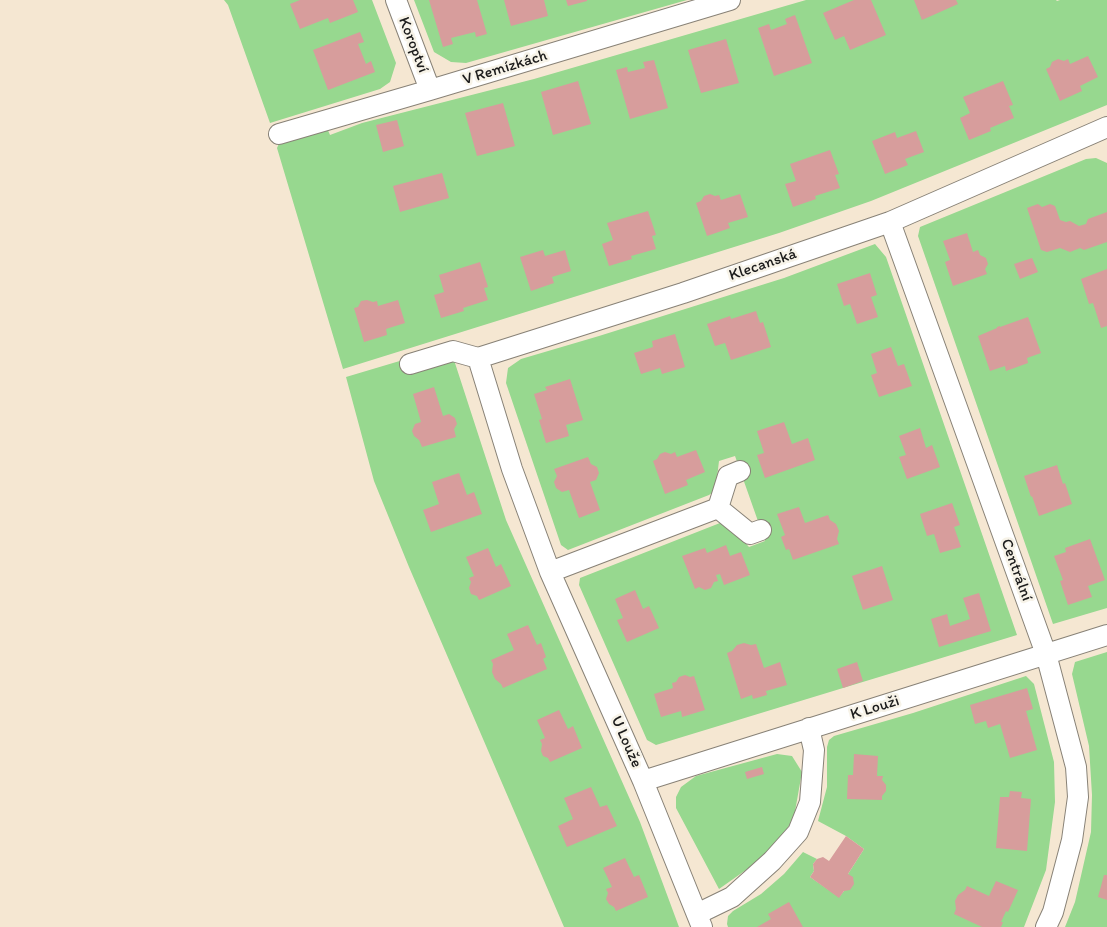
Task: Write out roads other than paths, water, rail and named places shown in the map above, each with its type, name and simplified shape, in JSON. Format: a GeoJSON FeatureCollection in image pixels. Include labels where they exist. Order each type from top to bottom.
{"type":"FeatureCollection","features":[{"type":"Feature","properties":{"kind":"street","name":"Koroptví"},"geometry":{"type":"LineString","coordinates":[[396,0],[430,90]]}},
{"type":"Feature","properties":{"kind":"street","name":"V Remízkách"},"geometry":{"type":"LineString","coordinates":[[279,134],[730,0]]}},
{"type":"Feature","properties":{"kind":"street","name":"Klecanská"},"geometry":{"type":"LineString","coordinates":[[478,358],[683,293],[890,222],[1107,127]]}},
{"type":"Feature","properties":{"kind":"street","name":"Centrální"},"geometry":{"type":"LineString","coordinates":[[890,222],[1046,654],[1076,767],[1078,797],[1072,840],[1053,912],[1046,927]]}},
{"type":"Feature","properties":{"kind":"street"},"geometry":{"type":"LineString","coordinates":[[410,364],[453,351],[478,358]]}},
{"type":"Feature","properties":{"kind":"street","name":"U Louže"},"geometry":{"type":"LineString","coordinates":[[478,358],[512,469],[550,572],[643,781],[700,920],[732,897],[772,861],[798,832],[810,802],[811,793],[814,750],[809,728]]}},
{"type":"Feature","properties":{"kind":"street"},"geometry":{"type":"LineString","coordinates":[[718,508],[728,476],[740,471]]}},
{"type":"Feature","properties":{"kind":"street"},"geometry":{"type":"LineString","coordinates":[[550,572],[718,508]]}},
{"type":"Feature","properties":{"kind":"street"},"geometry":{"type":"LineString","coordinates":[[718,508],[750,534],[761,530]]}},
{"type":"Feature","properties":{"kind":"street","name":"K Louži"},"geometry":{"type":"LineString","coordinates":[[643,781],[1107,635]]}}]}
